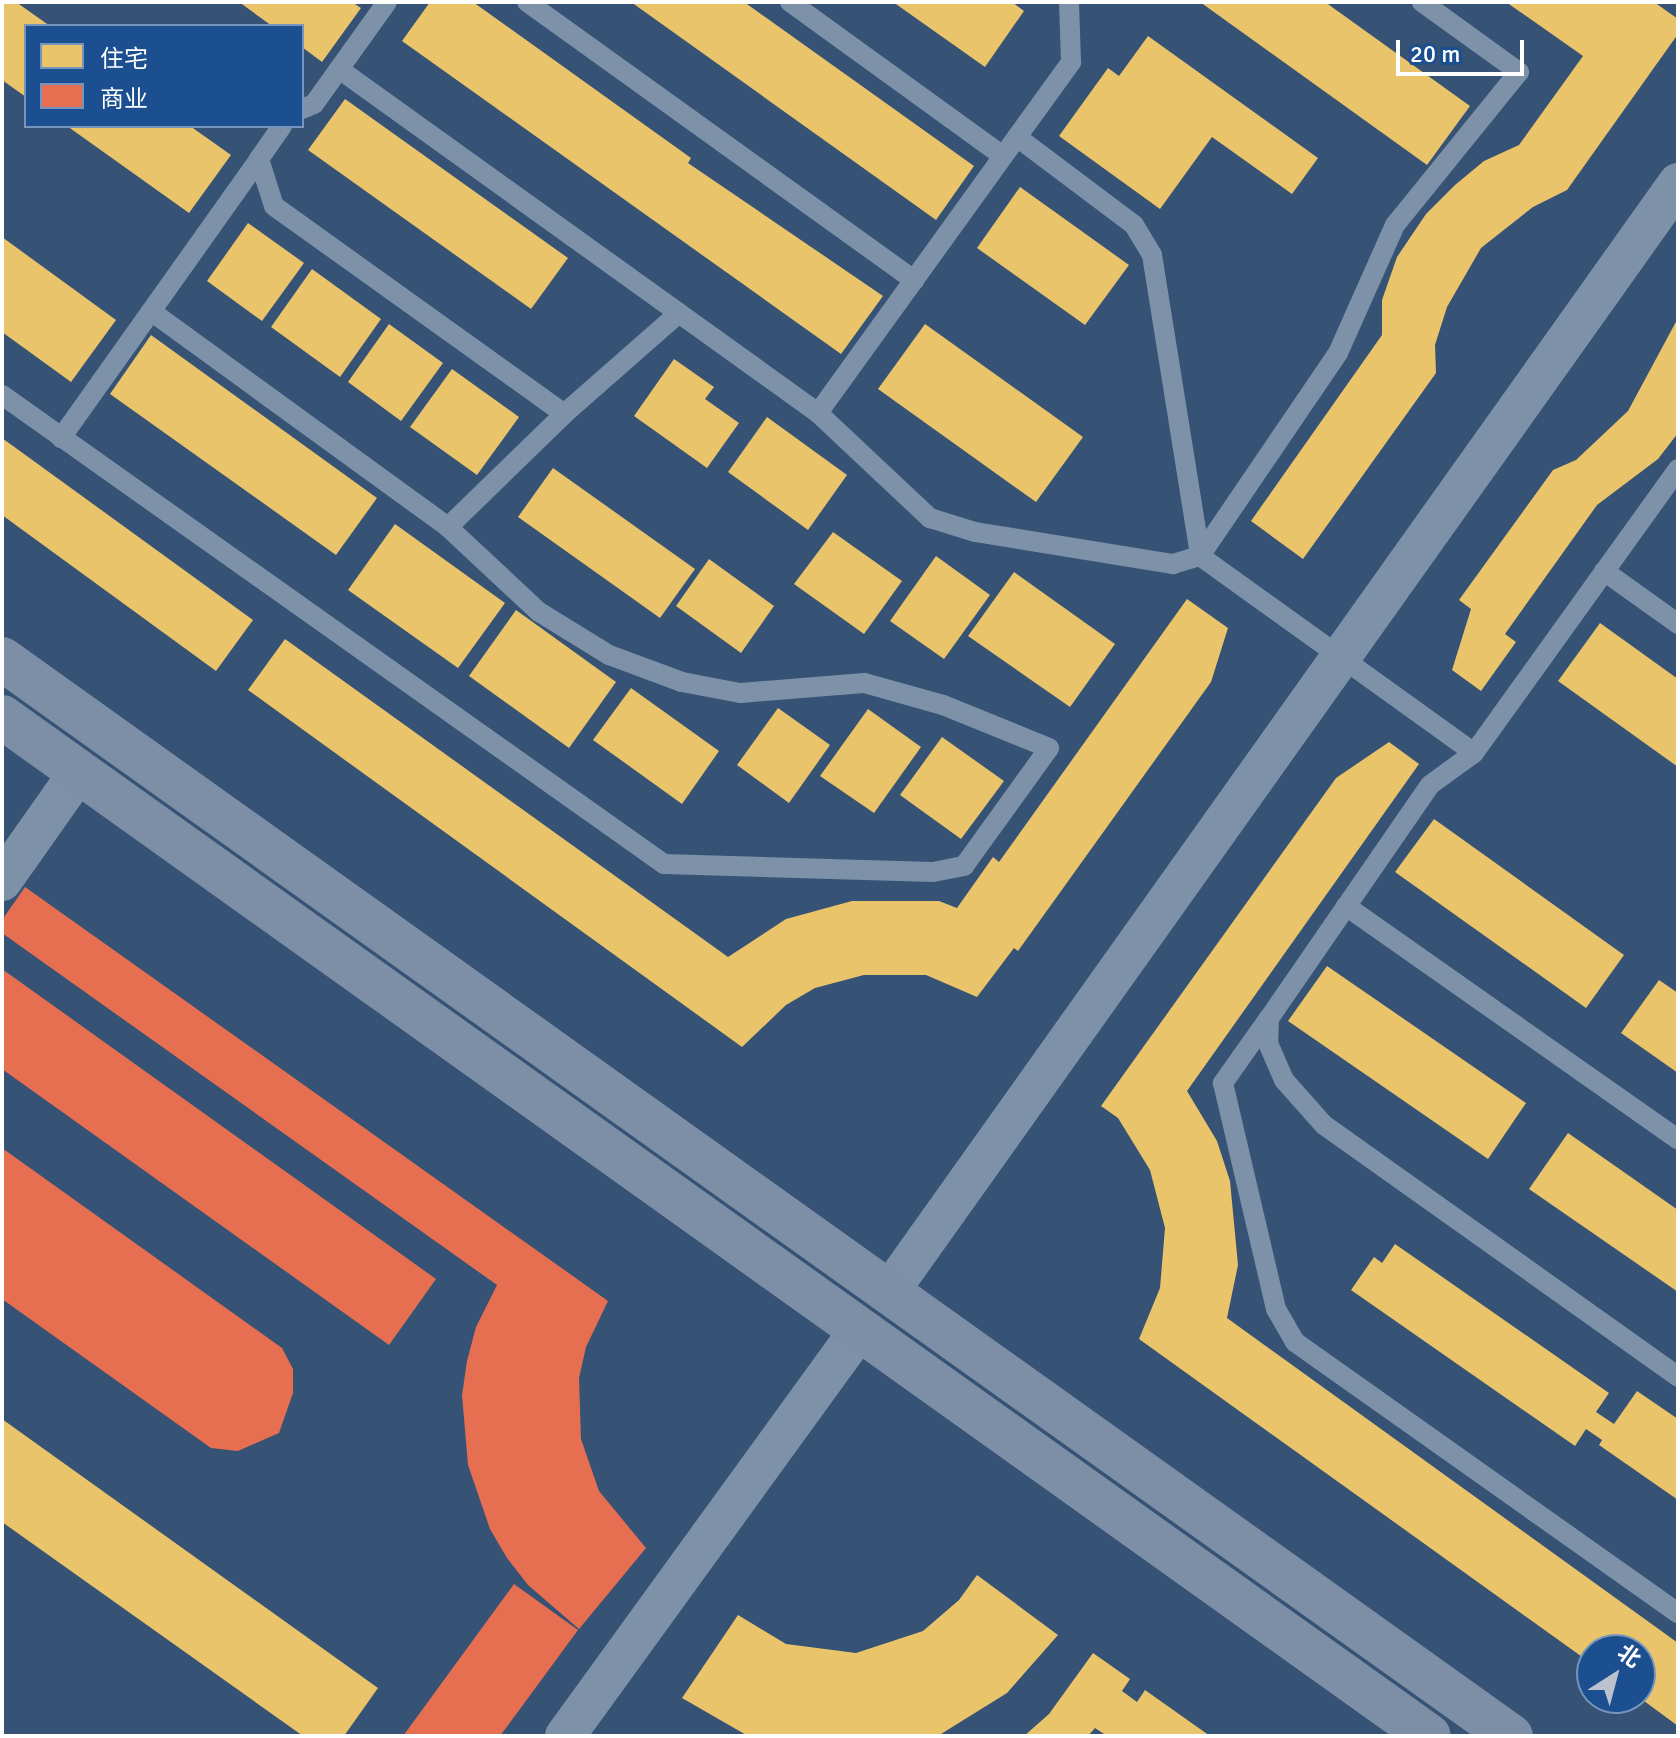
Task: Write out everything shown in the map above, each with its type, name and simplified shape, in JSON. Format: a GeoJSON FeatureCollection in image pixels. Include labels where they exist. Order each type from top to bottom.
{"type":"FeatureCollection","features":[{"type":"Feature","properties":{"kind":"main road"},"geometry":{"type":"LineString","coordinates":[[2,659],[1511,1736]]}},
{"type":"Feature","properties":{"kind":"main road"},"geometry":{"type":"LineString","coordinates":[[2,717],[1429,1736]]}},
{"type":"Feature","properties":{"kind":"street"},"geometry":{"type":"LineString","coordinates":[[889,1292],[1678,183]]}},
{"type":"Feature","properties":{"kind":"street"},"geometry":{"type":"LineString","coordinates":[[2,881],[79,772]]}},
{"type":"Feature","properties":{"kind":"street"},"geometry":{"type":"LineString","coordinates":[[565,1736],[860,1329]]}},
{"type":"Feature","properties":{"kind":"lane"},"geometry":{"type":"LineString","coordinates":[[304,108],[314,104],[387,2]]}},
{"type":"Feature","properties":{"kind":"lane"},"geometry":{"type":"LineString","coordinates":[[527,2],[914,280]]}},
{"type":"Feature","properties":{"kind":"lane"},"geometry":{"type":"LineString","coordinates":[[790,2],[1003,156]]}},
{"type":"Feature","properties":{"kind":"lane"},"geometry":{"type":"LineString","coordinates":[[818,413],[1071,62],[1069,2]]}},
{"type":"Feature","properties":{"kind":"lane"},"geometry":{"type":"LineString","coordinates":[[339,69],[818,413],[930,518],[975,532],[1173,564],[1200,556],[1338,353],[1395,225],[1519,72],[1422,2]]}},
{"type":"Feature","properties":{"kind":"lane"},"geometry":{"type":"LineString","coordinates":[[61,438],[281,128]]}},
{"type":"Feature","properties":{"kind":"lane"},"geometry":{"type":"LineString","coordinates":[[1017,137],[1134,225],[1152,255],[1200,556],[1474,753]]}},
{"type":"Feature","properties":{"kind":"lane"},"geometry":{"type":"LineString","coordinates":[[259,159],[274,206],[564,414]]}},
{"type":"Feature","properties":{"kind":"lane"},"geometry":{"type":"LineString","coordinates":[[2,395],[664,864],[933,872],[964,866],[1049,748],[943,705],[864,683],[740,693],[682,682],[609,655],[539,612],[448,527],[151,311]]}},
{"type":"Feature","properties":{"kind":"lane"},"geometry":{"type":"LineString","coordinates":[[448,527],[564,414],[679,313]]}},
{"type":"Feature","properties":{"kind":"lane"},"geometry":{"type":"LineString","coordinates":[[1678,469],[1474,753],[1430,785],[1223,1083],[1276,1309],[1295,1342],[1678,1613]]}},
{"type":"Feature","properties":{"kind":"lane"},"geometry":{"type":"LineString","coordinates":[[1604,571],[1678,624]]}},
{"type":"Feature","properties":{"kind":"lane"},"geometry":{"type":"LineString","coordinates":[[1346,906],[1678,1139]]}},
{"type":"Feature","properties":{"kind":"lane"},"geometry":{"type":"LineString","coordinates":[[1269,1018],[1268,1043],[1284,1080],[1324,1125],[1678,1377]]}},
{"type":"Feature","properties":{"kind":"building: 住宅"},"geometry":{"type":"Polygon","coordinates":[[[2,2],[16,2],[47,24],[24,24],[24,96],[2,80],[2,2]]]}},
{"type":"Feature","properties":{"kind":"building: 住宅"},"geometry":{"type":"Polygon","coordinates":[[[239,2],[352,2],[361,8],[322,62],[304,48],[304,24],[269,24],[239,2]]]}},
{"type":"Feature","properties":{"kind":"building: 住宅"},"geometry":{"type":"Polygon","coordinates":[[[430,2],[473,2],[691,158],[688,163],[883,296],[841,354],[402,41],[430,2]]]}},
{"type":"Feature","properties":{"kind":"building: 住宅"},"geometry":{"type":"Polygon","coordinates":[[[631,2],[744,2],[974,166],[936,220],[631,2]]]}},
{"type":"Feature","properties":{"kind":"building: 住宅"},"geometry":{"type":"Polygon","coordinates":[[[893,2],[1012,2],[1024,11],[985,67],[893,2]]]}},
{"type":"Feature","properties":{"kind":"building: 住宅"},"geometry":{"type":"Polygon","coordinates":[[[1200,2],[1325,2],[1470,106],[1427,165],[1200,2]]]}},
{"type":"Feature","properties":{"kind":"building: 住宅"},"geometry":{"type":"Polygon","coordinates":[[[1506,2],[1654,2],[1678,19],[1678,34],[1567,190],[1533,207],[1481,248],[1447,307],[1435,345],[1436,373],[1303,559],[1251,521],[1382,335],[1382,300],[1397,257],[1426,214],[1455,185],[1484,161],[1519,145],[1583,56],[1506,2]]]}},
{"type":"Feature","properties":{"kind":"building: 住宅"},"geometry":{"type":"Polygon","coordinates":[[[1148,36],[1318,158],[1292,194],[1212,137],[1160,209],[1059,136],[1108,68],[1119,76],[1148,36]]]}},
{"type":"Feature","properties":{"kind":"building: 住宅"},"geometry":{"type":"Polygon","coordinates":[[[345,99],[568,258],[531,309],[308,150],[345,99]]]}},
{"type":"Feature","properties":{"kind":"building: 住宅"},"geometry":{"type":"Polygon","coordinates":[[[70,128],[193,128],[231,155],[189,213],[70,128]]]}},
{"type":"Feature","properties":{"kind":"building: 住宅"},"geometry":{"type":"Polygon","coordinates":[[[1020,187],[1129,265],[1085,325],[977,248],[1020,187]]]}},
{"type":"Feature","properties":{"kind":"building: 住宅"},"geometry":{"type":"Polygon","coordinates":[[[248,223],[304,263],[262,321],[207,281],[248,223]]]}},
{"type":"Feature","properties":{"kind":"building: 住宅"},"geometry":{"type":"Polygon","coordinates":[[[2,237],[116,320],[71,382],[2,332],[2,237]]]}},
{"type":"Feature","properties":{"kind":"building: 住宅"},"geometry":{"type":"Polygon","coordinates":[[[312,269],[381,319],[340,377],[271,327],[312,269]]]}},
{"type":"Feature","properties":{"kind":"building: 住宅"},"geometry":{"type":"Polygon","coordinates":[[[1678,318],[1678,433],[1658,459],[1597,505],[1505,634],[1516,642],[1481,691],[1452,670],[1471,609],[1459,600],[1553,470],[1576,460],[1628,411],[1678,318]]]}},
{"type":"Feature","properties":{"kind":"building: 住宅"},"geometry":{"type":"Polygon","coordinates":[[[389,324],[443,363],[401,421],[348,382],[389,324]]]}},
{"type":"Feature","properties":{"kind":"building: 住宅"},"geometry":{"type":"Polygon","coordinates":[[[925,324],[1083,437],[1036,502],[878,389],[925,324]]]}},
{"type":"Feature","properties":{"kind":"building: 住宅"},"geometry":{"type":"Polygon","coordinates":[[[151,335],[377,498],[336,555],[110,394],[151,335]]]}},
{"type":"Feature","properties":{"kind":"building: 住宅"},"geometry":{"type":"Polygon","coordinates":[[[674,359],[714,387],[705,399],[739,423],[707,468],[634,416],[674,359]]]}},
{"type":"Feature","properties":{"kind":"building: 住宅"},"geometry":{"type":"Polygon","coordinates":[[[452,369],[519,417],[477,475],[410,427],[452,369]]]}},
{"type":"Feature","properties":{"kind":"building: 住宅"},"geometry":{"type":"Polygon","coordinates":[[[767,417],[847,475],[808,530],[728,472],[767,417]]]}},
{"type":"Feature","properties":{"kind":"building: 住宅"},"geometry":{"type":"Polygon","coordinates":[[[2,438],[253,620],[216,671],[2,515],[2,438]]]}},
{"type":"Feature","properties":{"kind":"building: 住宅"},"geometry":{"type":"Polygon","coordinates":[[[553,468],[695,569],[660,618],[518,517],[553,468]]]}},
{"type":"Feature","properties":{"kind":"building: 住宅"},"geometry":{"type":"Polygon","coordinates":[[[395,524],[505,603],[458,668],[348,590],[395,524]]]}},
{"type":"Feature","properties":{"kind":"building: 住宅"},"geometry":{"type":"Polygon","coordinates":[[[833,532],[902,581],[864,634],[794,584],[833,532]]]}},
{"type":"Feature","properties":{"kind":"building: 住宅"},"geometry":{"type":"Polygon","coordinates":[[[936,556],[990,595],[944,659],[890,621],[936,556]]]}},
{"type":"Feature","properties":{"kind":"building: 住宅"},"geometry":{"type":"Polygon","coordinates":[[[709,559],[774,606],[741,653],[676,606],[709,559]]]}},
{"type":"Feature","properties":{"kind":"building: 住宅"},"geometry":{"type":"Polygon","coordinates":[[[1014,572],[1115,644],[1070,707],[968,636],[1014,572]]]}},
{"type":"Feature","properties":{"kind":"building: 住宅"},"geometry":{"type":"Polygon","coordinates":[[[1187,599],[1228,628],[1211,682],[1018,951],[1014,948],[977,997],[926,975],[864,975],[815,988],[786,1005],[742,1047],[248,690],[285,639],[728,957],[786,919],[852,901],[939,901],[957,908],[993,857],[999,862],[1187,599]]]}},
{"type":"Feature","properties":{"kind":"building: 住宅"},"geometry":{"type":"Polygon","coordinates":[[[516,610],[616,682],[569,748],[469,676],[516,610]]]}},
{"type":"Feature","properties":{"kind":"building: 住宅"},"geometry":{"type":"Polygon","coordinates":[[[1600,623],[1678,679],[1678,767],[1558,681],[1600,623]]]}},
{"type":"Feature","properties":{"kind":"building: 住宅"},"geometry":{"type":"Polygon","coordinates":[[[631,688],[719,751],[682,804],[593,740],[631,688]]]}},
{"type":"Feature","properties":{"kind":"building: 住宅"},"geometry":{"type":"Polygon","coordinates":[[[778,708],[830,745],[789,803],[737,765],[778,708]]]}},
{"type":"Feature","properties":{"kind":"building: 住宅"},"geometry":{"type":"Polygon","coordinates":[[[868,709],[921,747],[874,813],[820,776],[868,709]]]}},
{"type":"Feature","properties":{"kind":"building: 住宅"},"geometry":{"type":"Polygon","coordinates":[[[942,737],[1004,781],[961,839],[900,795],[942,737]]]}},
{"type":"Feature","properties":{"kind":"building: 住宅"},"geometry":{"type":"Polygon","coordinates":[[[1389,742],[1419,764],[1187,1091],[1217,1141],[1230,1181],[1238,1265],[1227,1318],[1678,1643],[1678,1726],[1656,1710],[1656,1634],[1576,1634],[1576,1653],[1139,1339],[1160,1288],[1165,1228],[1150,1170],[1118,1118],[1101,1106],[1336,778],[1389,742]]]}},
{"type":"Feature","properties":{"kind":"building: 住宅"},"geometry":{"type":"Polygon","coordinates":[[[1434,819],[1624,955],[1586,1008],[1395,872],[1434,819]]]}},
{"type":"Feature","properties":{"kind":"building: 住宅"},"geometry":{"type":"Polygon","coordinates":[[[1327,966],[1526,1103],[1488,1159],[1288,1021],[1327,966]]]}},
{"type":"Feature","properties":{"kind":"building: 住宅"},"geometry":{"type":"Polygon","coordinates":[[[1659,980],[1678,993],[1678,1073],[1621,1033],[1659,980]]]}},
{"type":"Feature","properties":{"kind":"building: 住宅"},"geometry":{"type":"Polygon","coordinates":[[[1568,1133],[1678,1210],[1678,1292],[1529,1189],[1568,1133]]]}},
{"type":"Feature","properties":{"kind":"building: 住宅"},"geometry":{"type":"Polygon","coordinates":[[[1395,1244],[1609,1393],[1596,1412],[1614,1424],[1637,1391],[1678,1419],[1678,1500],[1599,1445],[1602,1440],[1586,1429],[1575,1446],[1351,1290],[1374,1257],[1382,1263],[1395,1244]]]}},
{"type":"Feature","properties":{"kind":"building: 住宅"},"geometry":{"type":"Polygon","coordinates":[[[2,1419],[378,1688],[344,1736],[303,1736],[2,1522],[2,1419]]]}},
{"type":"Feature","properties":{"kind":"building: 住宅"},"geometry":{"type":"Polygon","coordinates":[[[977,1575],[1058,1635],[1007,1693],[941,1734],[748,1736],[682,1698],[738,1615],[786,1644],[856,1653],[923,1631],[959,1600],[977,1575]]]}},
{"type":"Feature","properties":{"kind":"building: 住宅"},"geometry":{"type":"Polygon","coordinates":[[[1093,1653],[1130,1679],[1122,1691],[1137,1702],[1145,1690],[1210,1736],[1107,1736],[1095,1728],[1088,1736],[1024,1736],[1049,1714],[1093,1653]]]}},
{"type":"Feature","properties":{"kind":"building: 商业"},"geometry":{"type":"Polygon","coordinates":[[[25,887],[608,1301],[586,1347],[579,1378],[581,1439],[599,1491],[646,1548],[579,1629],[528,1585],[507,1558],[490,1529],[468,1465],[462,1395],[467,1361],[476,1327],[497,1285],[2,933],[2,920],[25,887]]]}},
{"type":"Feature","properties":{"kind":"building: 商业"},"geometry":{"type":"Polygon","coordinates":[[[2,969],[436,1279],[389,1345],[2,1069],[2,969]]]}},
{"type":"Feature","properties":{"kind":"building: 商业"},"geometry":{"type":"Polygon","coordinates":[[[2,1148],[282,1348],[293,1369],[293,1393],[279,1433],[238,1451],[211,1448],[2,1299],[2,1148]]]}},
{"type":"Feature","properties":{"kind":"building: 商业"},"geometry":{"type":"Polygon","coordinates":[[[514,1584],[578,1630],[500,1736],[403,1736],[514,1584]]]}}]}
